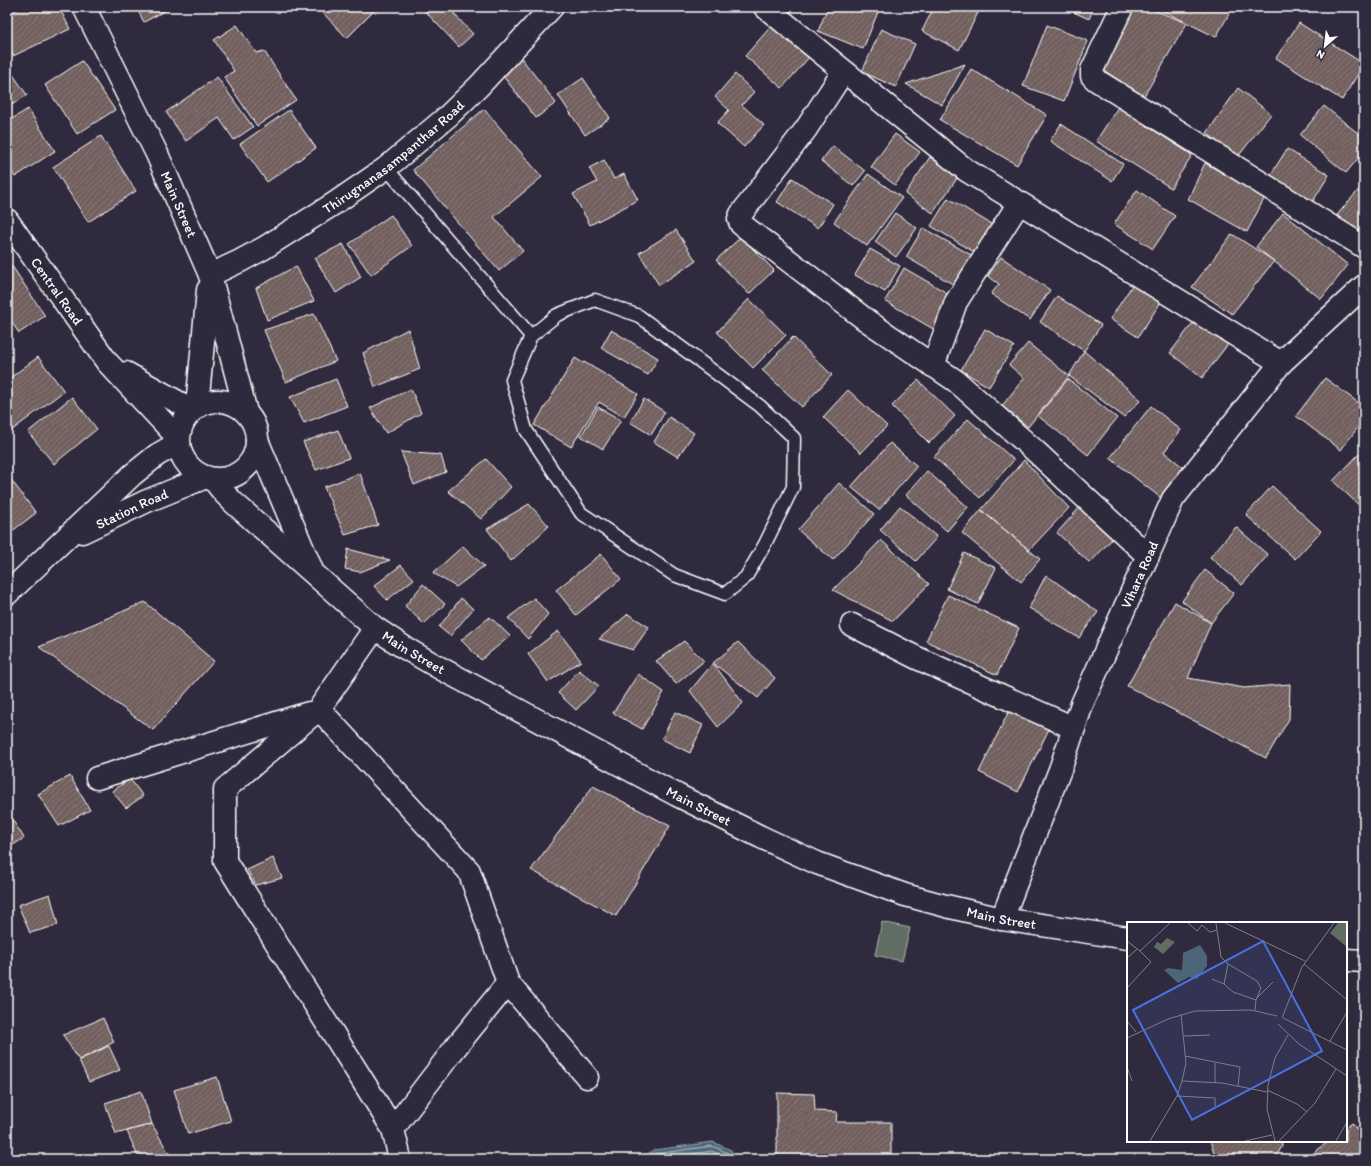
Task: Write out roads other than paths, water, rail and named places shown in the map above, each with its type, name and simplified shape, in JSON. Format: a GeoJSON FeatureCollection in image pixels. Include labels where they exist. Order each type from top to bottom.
{"type":"FeatureCollection","features":[{"type":"Feature","properties":{"kind":"street","name":"Main Street"},"geometry":{"type":"LineString","coordinates":[[84,7],[157,154],[210,275],[246,412]]}},
{"type":"Feature","properties":{"kind":"street","name":"Thirugnanasampanthar Road"},"geometry":{"type":"LineString","coordinates":[[210,275],[264,248],[335,203],[386,168],[448,116],[479,86],[552,7]]}},
{"type":"Feature","properties":{"kind":"street"},"geometry":{"type":"LineString","coordinates":[[765,7],[966,170],[1281,363]]}},
{"type":"Feature","properties":{"kind":"street"},"geometry":{"type":"LineString","coordinates":[[1122,7],[1092,70],[1092,76],[1096,80],[1364,247]]}},
{"type":"Feature","properties":{"kind":"street"},"geometry":{"type":"LineString","coordinates":[[844,72],[806,129],[741,214],[739,219],[742,224],[866,320],[956,381],[1033,449],[1148,556]]}},
{"type":"Feature","properties":{"kind":"street"},"geometry":{"type":"LineString","coordinates":[[933,366],[956,302],[1019,203]]}},
{"type":"Feature","properties":{"kind":"street","name":"Central Road"},"geometry":{"type":"LineString","coordinates":[[7,220],[107,362],[178,441]]}},
{"type":"Feature","properties":{"kind":"street"},"geometry":{"type":"LineString","coordinates":[[194,408],[210,275]]}},
{"type":"Feature","properties":{"kind":"street","name":"Vihara Road"},"geometry":{"type":"LineString","coordinates":[[1002,919],[1061,767],[1082,704],[1173,498],[1281,363],[1364,286]]}},
{"type":"Feature","properties":{"kind":"street"},"geometry":{"type":"LineString","coordinates":[[107,362],[194,408]]}},
{"type":"Feature","properties":{"kind":"street"},"geometry":{"type":"LineString","coordinates":[[217,400],[238,405],[246,412],[252,420],[256,430],[257,440],[256,451],[252,461],[244,470],[224,479],[210,478],[199,475],[187,464],[183,458],[178,441],[182,422],[194,408],[206,402],[217,400]]}},
{"type":"Feature","properties":{"kind":"street","name":"Main Street"},"geometry":{"type":"LineString","coordinates":[[257,440],[314,573]]}},
{"type":"Feature","properties":{"kind":"street","name":"Station Road"},"geometry":{"type":"LineString","coordinates":[[7,594],[132,475],[157,455],[178,441]]}},
{"type":"Feature","properties":{"kind":"street","name":"Main Street"},"geometry":{"type":"LineString","coordinates":[[210,478],[234,503],[375,628],[405,648],[677,795],[817,863],[905,895],[1002,919],[1127,938]]}},
{"type":"Feature","properties":{"kind":"street","name":"Station Road"},"geometry":{"type":"LineString","coordinates":[[59,544],[147,501],[210,478]]}},
{"type":"Feature","properties":{"kind":"street"},"geometry":{"type":"LineString","coordinates":[[852,626],[917,658],[1074,728]]}},
{"type":"Feature","properties":{"kind":"street"},"geometry":{"type":"LineString","coordinates":[[375,628],[319,710],[225,789],[225,860],[393,1129],[400,1159]]}},
{"type":"Feature","properties":{"kind":"street"},"geometry":{"type":"LineString","coordinates":[[96,778],[319,710]]}},
{"type":"Feature","properties":{"kind":"street"},"geometry":{"type":"LineString","coordinates":[[319,710],[469,872],[508,983],[587,1078]]}},
{"type":"Feature","properties":{"kind":"street"},"geometry":{"type":"LineString","coordinates":[[1347,960],[1364,961]]}},
{"type":"Feature","properties":{"kind":"street"},"geometry":{"type":"LineString","coordinates":[[393,1129],[455,1048],[508,983]]}},
{"type":"Feature","properties":{"kind":"lane"},"geometry":{"type":"LineString","coordinates":[[386,168],[531,336]]}},
{"type":"Feature","properties":{"kind":"lane"},"geometry":{"type":"LineString","coordinates":[[595,300],[639,316],[760,406],[794,438],[793,487],[766,544],[746,578],[725,594],[674,575],[581,513],[526,430],[512,380],[531,336],[557,315],[595,300]]}},
{"type":"Feature","properties":{"kind":"water"},"geometry":{"type":"Polygon","coordinates":[[[713,1142],[731,1150],[737,1159],[640,1159],[654,1150],[713,1142]]]}}]}
